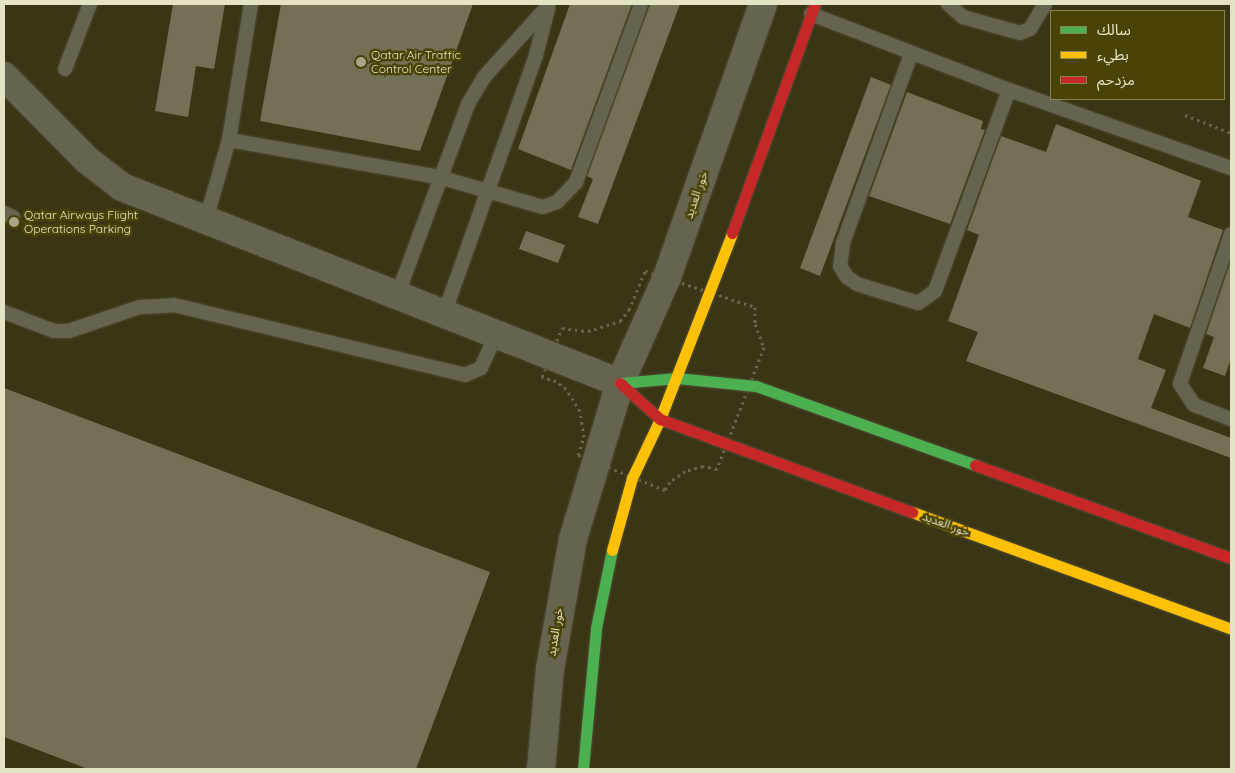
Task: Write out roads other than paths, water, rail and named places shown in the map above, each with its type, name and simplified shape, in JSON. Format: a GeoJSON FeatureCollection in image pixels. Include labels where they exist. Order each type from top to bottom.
{"type":"FeatureCollection","features":[{"type":"Feature","properties":{"kind":"main road"},"geometry":{"type":"LineString","coordinates":[[583,769],[596,628],[606,571],[632,478],[677,378],[813,9]]}},
{"type":"Feature","properties":{"kind":"main road"},"geometry":{"type":"LineString","coordinates":[[620,383],[677,378],[756,386],[1231,558]]}},
{"type":"Feature","properties":{"kind":"main road","name":"خور العديد"},"geometry":{"type":"LineString","coordinates":[[620,383],[660,419],[1231,629]]}},
{"type":"Feature","properties":{"kind":"street","name":"خور العديد"},"geometry":{"type":"LineString","coordinates":[[542,769],[550,669],[563,586],[573,539],[620,383],[667,277],[763,4]]}},
{"type":"Feature","properties":{"kind":"street"},"geometry":{"type":"LineString","coordinates":[[4,76],[109,179],[397,296],[620,383]]}},
{"type":"Feature","properties":{"kind":"lane"},"geometry":{"type":"LineString","coordinates":[[65,69],[90,4]]}},
{"type":"Feature","properties":{"kind":"lane"},"geometry":{"type":"LineString","coordinates":[[206,219],[229,140],[251,4]]}},
{"type":"Feature","properties":{"kind":"lane"},"geometry":{"type":"LineString","coordinates":[[229,140],[439,177],[488,193],[543,207],[567,194],[576,182],[641,4]]}},
{"type":"Feature","properties":{"kind":"lane"},"geometry":{"type":"LineString","coordinates":[[948,4],[963,17],[1020,33],[1030,29],[1045,4]]}},
{"type":"Feature","properties":{"kind":"lane"},"geometry":{"type":"LineString","coordinates":[[444,314],[536,56],[549,5]]}},
{"type":"Feature","properties":{"kind":"lane"},"geometry":{"type":"LineString","coordinates":[[397,296],[439,177],[475,90],[549,5]]}},
{"type":"Feature","properties":{"kind":"lane"},"geometry":{"type":"LineString","coordinates":[[813,9],[911,54],[1231,168]]}},
{"type":"Feature","properties":{"kind":"lane"},"geometry":{"type":"LineString","coordinates":[[911,54],[843,243],[840,266],[847,277],[857,284],[918,303],[927,299],[935,291],[1009,90]]}},
{"type":"Feature","properties":{"kind":"lane"},"geometry":{"type":"LineString","coordinates":[[1231,234],[1180,384],[1194,405],[1231,419]]}},
{"type":"Feature","properties":{"kind":"lane"},"geometry":{"type":"LineString","coordinates":[[4,312],[54,332],[69,332],[140,308],[174,305],[465,375],[481,368],[496,334]]}},
{"type":"Feature","properties":{"kind":"place","name":"Qatar Air Traffic Control Center"},"geometry":{"type":"Point","coordinates":[361,62]}},
{"type":"Feature","properties":{"kind":"place","name":"Qatar Airways Flight Operations Parking"},"geometry":{"type":"Point","coordinates":[14,222]}}]}
